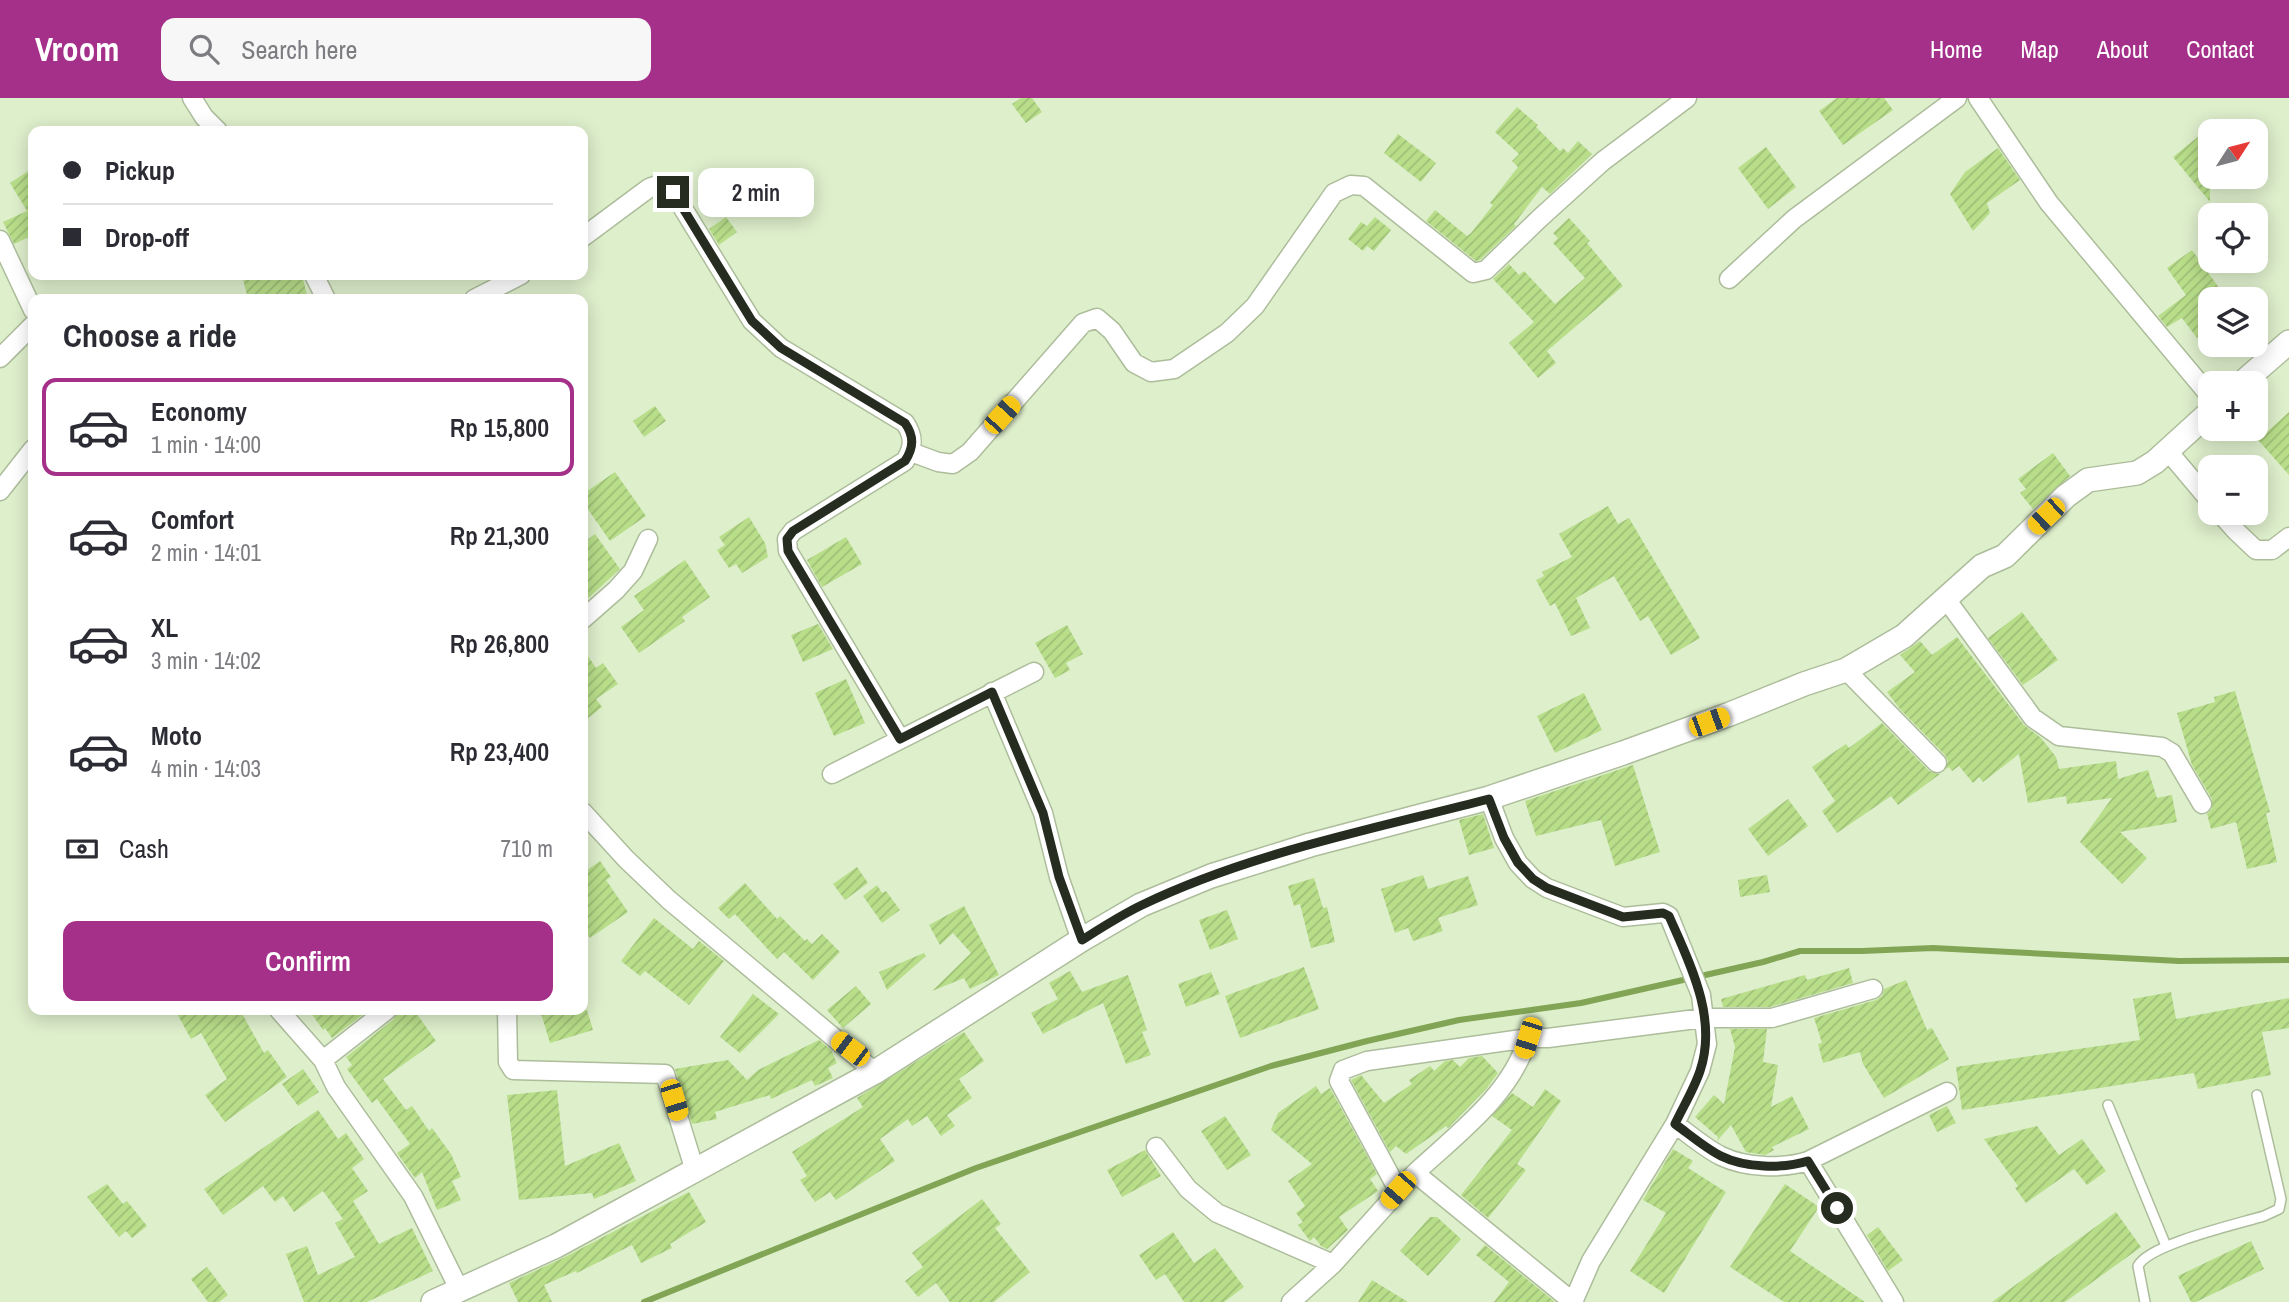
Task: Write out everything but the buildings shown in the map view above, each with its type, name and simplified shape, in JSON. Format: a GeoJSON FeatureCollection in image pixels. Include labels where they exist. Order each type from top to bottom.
{"type":"FeatureCollection","features":[{"type":"Feature","properties":{"kind":"street"},"geometry":{"type":"LineString","coordinates":[[192,98],[213,126]]}},
{"type":"Feature","properties":{"kind":"street"},"geometry":{"type":"LineString","coordinates":[[911,452],[938,462],[953,464],[970,452],[1083,323],[1097,318],[1112,331],[1134,363],[1151,372],[1174,369],[1227,333],[1255,306],[1334,193],[1351,186],[1364,186],[1473,273],[1486,271],[1603,161],[1687,98]]}},
{"type":"Feature","properties":{"kind":"street"},"geometry":{"type":"LineString","coordinates":[[1728,279],[1794,219],[1957,98]]}},
{"type":"Feature","properties":{"kind":"street"},"geometry":{"type":"LineString","coordinates":[[1978,98],[2049,203],[2198,381]]}},
{"type":"Feature","properties":{"kind":"street"},"geometry":{"type":"LineString","coordinates":[[588,233],[649,188],[658,184],[665,185],[673,192],[752,321],[764,335],[905,423],[911,432],[911,452],[905,461],[793,531],[787,539],[788,551],[900,739]]}},
{"type":"Feature","properties":{"kind":"street"},"geometry":{"type":"LineString","coordinates":[[0,240],[28,299]]}},
{"type":"Feature","properties":{"kind":"street"},"geometry":{"type":"LineString","coordinates":[[484,294],[511,280]]}},
{"type":"Feature","properties":{"kind":"street"},"geometry":{"type":"LineString","coordinates":[[0,358],[28,330]]}},
{"type":"Feature","properties":{"kind":"street"},"geometry":{"type":"LineString","coordinates":[[2256,371],[2289,342]]}},
{"type":"Feature","properties":{"kind":"street"},"geometry":{"type":"LineString","coordinates":[[433,1302],[556,1246],[875,1072],[1141,905],[1210,876],[1310,845],[1489,799],[1635,749],[1846,670],[1904,636],[1982,566],[2005,556],[2066,496],[2088,480],[2137,473],[2198,423]]}},
{"type":"Feature","properties":{"kind":"street"},"geometry":{"type":"LineString","coordinates":[[2167,450],[2198,487]]}},
{"type":"Feature","properties":{"kind":"street"},"geometry":{"type":"LineString","coordinates":[[0,491],[28,455]]}},
{"type":"Feature","properties":{"kind":"street"},"geometry":{"type":"LineString","coordinates":[[2231,525],[2256,550],[2272,550],[2289,537]]}},
{"type":"Feature","properties":{"kind":"street"},"geometry":{"type":"LineString","coordinates":[[588,615],[616,590],[633,570],[648,539]]}},
{"type":"Feature","properties":{"kind":"street"},"geometry":{"type":"LineString","coordinates":[[1946,598],[2033,718],[2045,728],[2059,736],[2162,747],[2172,753],[2202,804]]}},
{"type":"Feature","properties":{"kind":"street"},"geometry":{"type":"LineString","coordinates":[[1846,670],[1937,763]]}},
{"type":"Feature","properties":{"kind":"street"},"geometry":{"type":"LineString","coordinates":[[832,774],[1034,672]]}},
{"type":"Feature","properties":{"kind":"street"},"geometry":{"type":"LineString","coordinates":[[992,692],[1043,813],[1059,877],[1082,940]]}},
{"type":"Feature","properties":{"kind":"street"},"geometry":{"type":"LineString","coordinates":[[1420,1178],[1573,1302],[1591,1261],[1675,1124],[1700,1071],[1707,1044],[1702,995],[1670,919],[1663,913],[1623,917],[1547,888],[1533,879],[1518,863],[1504,838],[1489,799]]}},
{"type":"Feature","properties":{"kind":"street"},"geometry":{"type":"LineString","coordinates":[[588,817],[669,900],[875,1072]]}},
{"type":"Feature","properties":{"kind":"street"},"geometry":{"type":"LineString","coordinates":[[1398,1190],[1339,1081],[1343,1070],[1367,1061],[1538,1038],[1704,1018],[1772,1018],[1872,989]]}},
{"type":"Feature","properties":{"kind":"street"},"geometry":{"type":"LineString","coordinates":[[283,1015],[323,1060],[336,1087],[413,1196],[460,1290]]}},
{"type":"Feature","properties":{"kind":"street"},"geometry":{"type":"LineString","coordinates":[[323,1060],[381,1015]]}},
{"type":"Feature","properties":{"kind":"street"},"geometry":{"type":"LineString","coordinates":[[507,1015],[508,1062],[513,1070],[665,1074],[695,1171]]}},
{"type":"Feature","properties":{"kind":"street"},"geometry":{"type":"LineString","coordinates":[[1291,1302],[1333,1265],[1398,1190],[1420,1178],[1503,1086],[1538,1038]]}},
{"type":"Feature","properties":{"kind":"street"},"geometry":{"type":"LineString","coordinates":[[1675,1124],[1721,1157],[1757,1165],[1784,1166],[1808,1161],[1947,1092]]}},
{"type":"Feature","properties":{"kind":"street"},"geometry":{"type":"LineString","coordinates":[[1156,1147],[1188,1189],[1217,1213],[1333,1265]]}},
{"type":"Feature","properties":{"kind":"street"},"geometry":{"type":"LineString","coordinates":[[1808,1161],[1894,1302]]}},
{"type":"Feature","properties":{"kind":"lane"},"geometry":{"type":"LineString","coordinates":[[2146,1302],[2138,1266],[2147,1254],[2279,1209],[2281,1199],[2257,1095]]}},
{"type":"Feature","properties":{"kind":"lane"},"geometry":{"type":"LineString","coordinates":[[2108,1105],[2166,1246]]}},
{"type":"Feature","properties":{"kind":"waterway"},"geometry":{"type":"LineString","coordinates":[[644,1302],[976,1168],[1271,1066],[1459,1020],[1581,1003],[1763,962],[1800,951],[1933,948],[2179,961],[2289,960]]}},
{"type":"Feature","properties":{"kind":"route"},"geometry":{"type":"LineString","coordinates":[[673,192],[752,321],[764,335],[905,423],[911,432],[911,452],[905,461],[793,531],[787,539],[788,551],[900,739],[992,692],[1043,813],[1059,877],[1082,940],[1141,905],[1210,876],[1310,845],[1489,799],[1504,838],[1518,863],[1533,879],[1547,888],[1623,917],[1663,913],[1669,916],[1702,995],[1707,1044],[1700,1071],[1675,1124],[1721,1157],[1757,1165],[1784,1166],[1808,1161],[1837,1208]]}}]}
